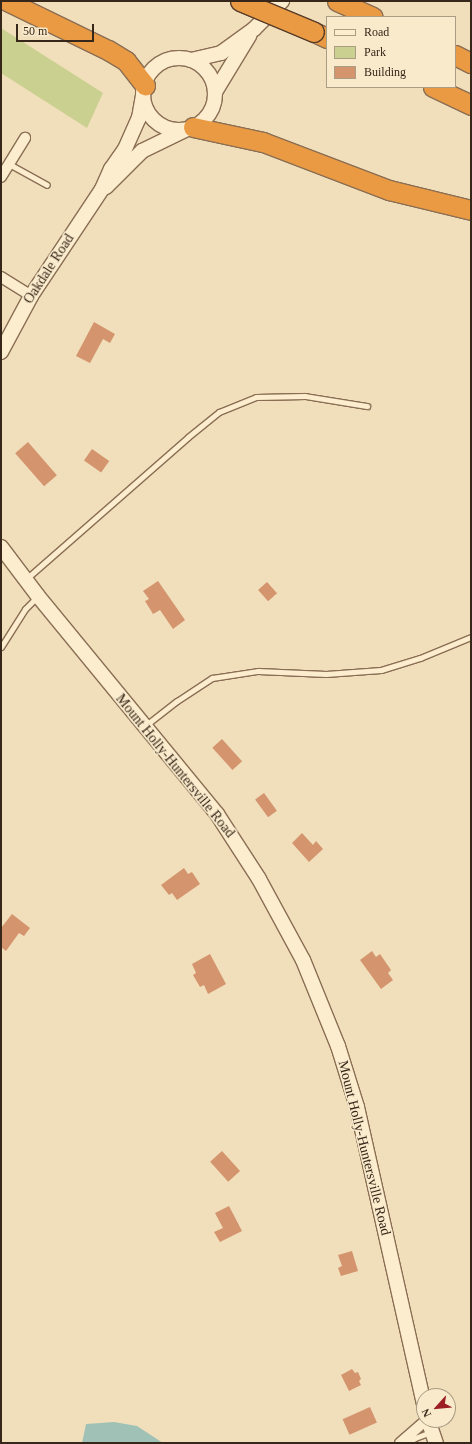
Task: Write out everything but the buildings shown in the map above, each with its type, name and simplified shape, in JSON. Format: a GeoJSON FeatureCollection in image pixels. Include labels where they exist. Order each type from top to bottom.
{"type":"FeatureCollection","features":[{"type":"Feature","properties":{"kind":"highway"},"geometry":{"type":"LineString","coordinates":[[8,1],[108,50],[126,61],[144,87]]}},
{"type":"Feature","properties":{"kind":"highway"},"geometry":{"type":"LineString","coordinates":[[240,1],[320,35]]}},
{"type":"Feature","properties":{"kind":"highway"},"geometry":{"type":"LineString","coordinates":[[341,3],[372,16]]}},
{"type":"Feature","properties":{"kind":"highway"},"geometry":{"type":"LineString","coordinates":[[456,56],[471,63]]}},
{"type":"Feature","properties":{"kind":"highway"},"geometry":{"type":"LineString","coordinates":[[435,88],[471,105]]}},
{"type":"Feature","properties":{"kind":"highway"},"geometry":{"type":"LineString","coordinates":[[190,128],[263,142],[389,190],[471,210]]}},
{"type":"Feature","properties":{"kind":"main road"},"geometry":{"type":"LineString","coordinates":[[191,60],[200,65],[208,73],[213,82],[215,92],[214,103],[210,113],[202,122],[190,128],[167,128],[156,122],[148,113],[144,101],[144,87],[152,70],[161,64],[175,59],[191,60],[222,52],[254,29],[282,1]]}},
{"type":"Feature","properties":{"kind":"main road"},"geometry":{"type":"LineString","coordinates":[[215,92],[254,29]]}},
{"type":"Feature","properties":{"kind":"main road","name":"Oakdale Road"},"geometry":{"type":"LineString","coordinates":[[1,352],[31,296],[102,189],[111,169],[125,149],[139,118],[144,87]]}},
{"type":"Feature","properties":{"kind":"main road","name":"Oakdale Road"},"geometry":{"type":"LineString","coordinates":[[102,189],[142,151],[190,128]]}},
{"type":"Feature","properties":{"kind":"main road","name":"Mount Holly-Huntersville Road"},"geometry":{"type":"LineString","coordinates":[[1,540],[25,580]]}},
{"type":"Feature","properties":{"kind":"main road","name":"Mount Holly-Huntersville Road"},"geometry":{"type":"LineString","coordinates":[[1,547],[25,580],[201,795],[232,837],[284,924],[326,1013],[357,1107],[420,1388]]}},
{"type":"Feature","properties":{"kind":"street"},"geometry":{"type":"LineString","coordinates":[[1,176],[25,138]]}},
{"type":"Feature","properties":{"kind":"street"},"geometry":{"type":"LineString","coordinates":[[1,277],[31,296]]}},
{"type":"Feature","properties":{"kind":"street"},"geometry":{"type":"LineString","coordinates":[[400,1443],[430,1429]]}},
{"type":"Feature","properties":{"kind":"lane"},"geometry":{"type":"LineString","coordinates":[[9,164],[47,185]]}},
{"type":"Feature","properties":{"kind":"lane"},"geometry":{"type":"LineString","coordinates":[[25,580],[188,437],[219,412],[256,397],[305,396],[367,406]]}},
{"type":"Feature","properties":{"kind":"lane"},"geometry":{"type":"LineString","coordinates":[[1,647],[25,608],[38,596]]}},
{"type":"Feature","properties":{"kind":"lane"},"geometry":{"type":"LineString","coordinates":[[144,727],[177,701],[212,678],[258,671],[326,674],[381,670],[420,658],[471,636]]}},
{"type":"Feature","properties":{"kind":"lane"},"geometry":{"type":"LineString","coordinates":[[408,1443],[430,1429]]}},
{"type":"Feature","properties":{"kind":"green space"},"geometry":{"type":"Polygon","coordinates":[[[1,28],[103,93],[87,128],[1,73],[1,28]]]}},
{"type":"Feature","properties":{"kind":"water"},"geometry":{"type":"Polygon","coordinates":[[[114,1422],[137,1426],[163,1443],[82,1443],[86,1424],[114,1422]]]}}]}
